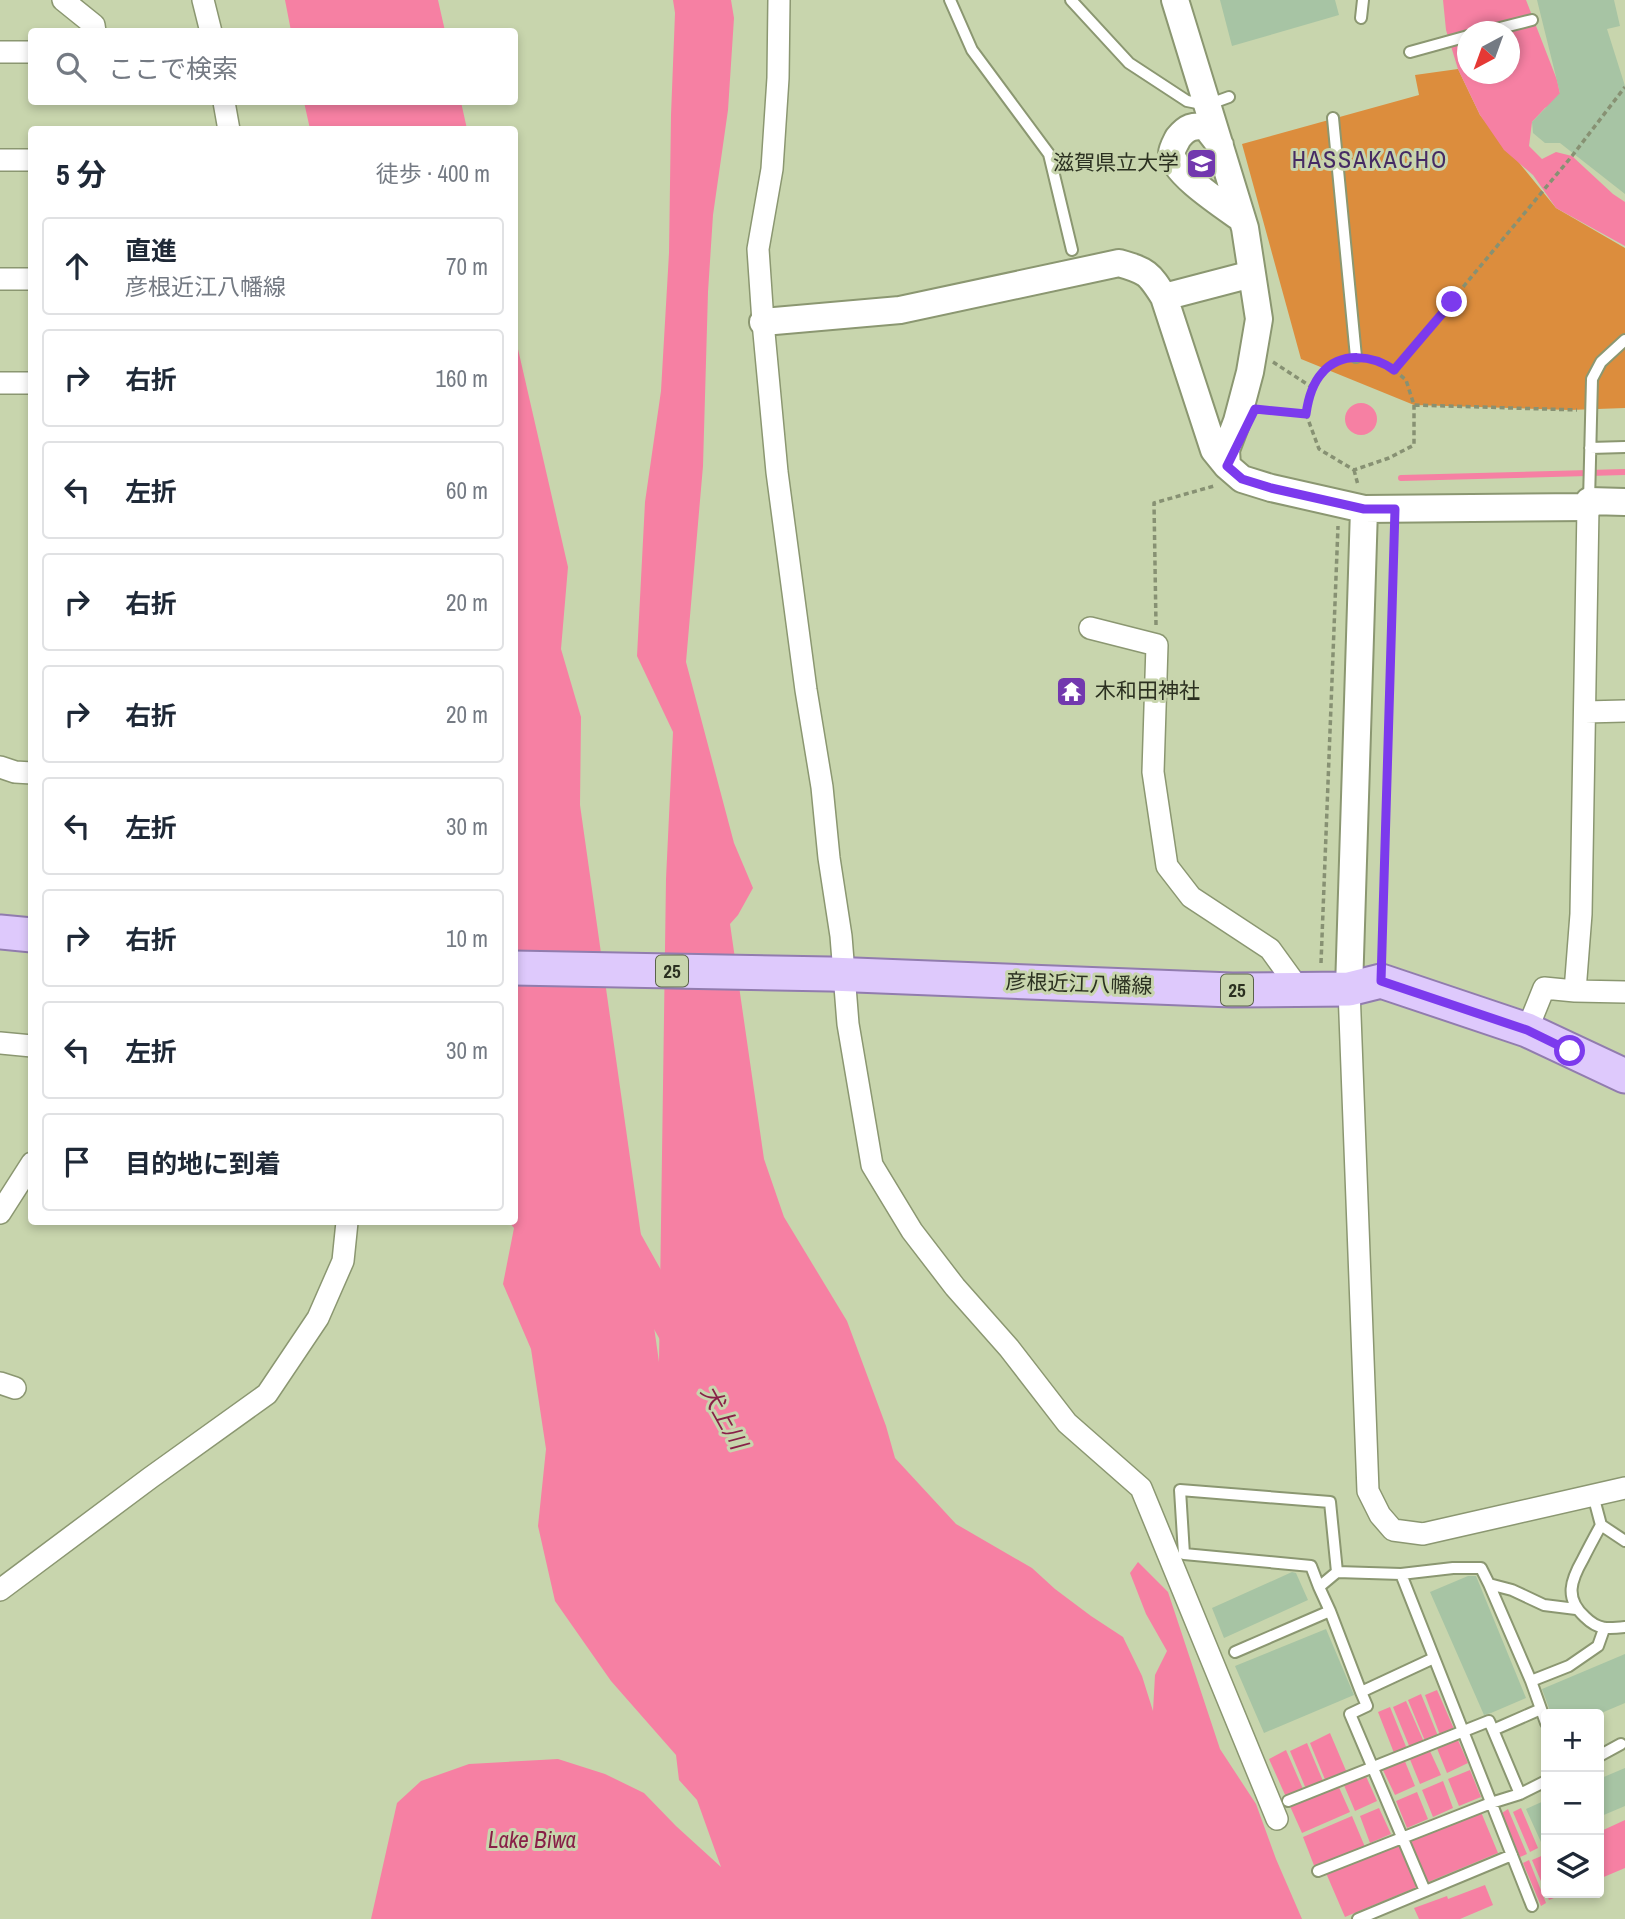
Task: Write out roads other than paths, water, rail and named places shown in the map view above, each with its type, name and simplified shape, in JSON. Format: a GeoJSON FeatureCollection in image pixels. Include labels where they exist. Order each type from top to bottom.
{"type":"FeatureCollection","features":[{"type":"Feature","properties":{"kind":"main road"},"geometry":{"type":"LineString","coordinates":[[0,932],[28,935]]}},
{"type":"Feature","properties":{"kind":"main road","name":"彦根近江八幡線"},"geometry":{"type":"LineString","coordinates":[[518,968],[838,975],[1232,990],[1337,987],[1527,1030],[1625,1076]]}},
{"type":"Feature","properties":{"kind":"street"},"geometry":{"type":"LineString","coordinates":[[63,0],[94,28]]}},
{"type":"Feature","properties":{"kind":"street"},"geometry":{"type":"LineString","coordinates":[[203,0],[210,28]]}},
{"type":"Feature","properties":{"kind":"street"},"geometry":{"type":"LineString","coordinates":[[779,0],[778,78],[772,169],[758,249],[763,323],[777,472],[806,690],[822,787],[838,975],[872,1165],[912,1231],[1067,1423],[1141,1488],[1277,1819]]}},
{"type":"Feature","properties":{"kind":"street"},"geometry":{"type":"LineString","coordinates":[[1175,0],[1218,101],[1220,145],[1242,219],[1259,319],[1250,372],[1226,450],[1234,472]]}},
{"type":"Feature","properties":{"kind":"street"},"geometry":{"type":"LineString","coordinates":[[0,52],[28,52]]}},
{"type":"Feature","properties":{"kind":"street"},"geometry":{"type":"LineString","coordinates":[[225,105],[228,126]]}},
{"type":"Feature","properties":{"kind":"street"},"geometry":{"type":"LineString","coordinates":[[1220,145],[1206,127],[1195,125],[1187,129],[1175,144],[1172,153],[1174,163],[1191,181],[1242,219]]}},
{"type":"Feature","properties":{"kind":"street"},"geometry":{"type":"LineString","coordinates":[[0,160],[28,160]]}},
{"type":"Feature","properties":{"kind":"street"},"geometry":{"type":"LineString","coordinates":[[763,323],[900,310],[1119,263],[1138,268],[1152,277],[1164,297],[1214,450],[1234,472],[1271,488],[1351,506],[1395,509],[1625,502]]}},
{"type":"Feature","properties":{"kind":"street"},"geometry":{"type":"LineString","coordinates":[[1164,297],[1252,274]]}},
{"type":"Feature","properties":{"kind":"street"},"geometry":{"type":"LineString","coordinates":[[0,279],[28,279]]}},
{"type":"Feature","properties":{"kind":"street"},"geometry":{"type":"LineString","coordinates":[[0,383],[28,383]]}},
{"type":"Feature","properties":{"kind":"street"},"geometry":{"type":"LineString","coordinates":[[1575,991],[1581,914],[1589,504]]}},
{"type":"Feature","properties":{"kind":"street"},"geometry":{"type":"LineString","coordinates":[[1351,506],[1337,987],[1368,1491],[1380,1514],[1393,1530],[1423,1534],[1625,1488]]}},
{"type":"Feature","properties":{"kind":"street"},"geometry":{"type":"LineString","coordinates":[[1090,628],[1157,645],[1153,772],[1167,866],[1191,897],[1269,949],[1337,987]]}},
{"type":"Feature","properties":{"kind":"street"},"geometry":{"type":"LineString","coordinates":[[1585,712],[1625,711]]}},
{"type":"Feature","properties":{"kind":"street"},"geometry":{"type":"LineString","coordinates":[[0,767],[28,773]]}},
{"type":"Feature","properties":{"kind":"street"},"geometry":{"type":"LineString","coordinates":[[1527,1030],[1544,988],[1625,992]]}},
{"type":"Feature","properties":{"kind":"street"},"geometry":{"type":"LineString","coordinates":[[0,1043],[28,1046]]}},
{"type":"Feature","properties":{"kind":"street"},"geometry":{"type":"LineString","coordinates":[[0,1213],[28,1169]]}},
{"type":"Feature","properties":{"kind":"street"},"geometry":{"type":"LineString","coordinates":[[0,1590],[267,1394],[318,1318],[343,1261],[347,1225]]}},
{"type":"Feature","properties":{"kind":"lane"},"geometry":{"type":"LineString","coordinates":[[950,0],[972,51],[1049,154],[1072,250]]}},
{"type":"Feature","properties":{"kind":"lane"},"geometry":{"type":"LineString","coordinates":[[1071,0],[1129,63],[1187,101],[1218,101]]}},
{"type":"Feature","properties":{"kind":"lane"},"geometry":{"type":"LineString","coordinates":[[1361,18],[1363,0]]}},
{"type":"Feature","properties":{"kind":"lane"},"geometry":{"type":"LineString","coordinates":[[1520,23],[1532,20]]}},
{"type":"Feature","properties":{"kind":"lane"},"geometry":{"type":"LineString","coordinates":[[1409,52],[1457,39]]}},
{"type":"Feature","properties":{"kind":"lane"},"geometry":{"type":"LineString","coordinates":[[1332,118],[1356,356]]}},
{"type":"Feature","properties":{"kind":"lane"},"geometry":{"type":"LineString","coordinates":[[1589,504],[1592,379],[1601,362],[1625,340]]}},
{"type":"Feature","properties":{"kind":"lane"},"geometry":{"type":"LineString","coordinates":[[1590,448],[1625,447]]}},
{"type":"Feature","properties":{"kind":"lane"},"geometry":{"type":"LineString","coordinates":[[1337,1572],[1330,1502],[1180,1490],[1184,1554],[1311,1566],[1367,1706],[1350,1714],[1424,1891]]}},
{"type":"Feature","properties":{"kind":"lane"},"geometry":{"type":"LineString","coordinates":[[1593,1495],[1601,1525],[1625,1541]]}},
{"type":"Feature","properties":{"kind":"lane"},"geometry":{"type":"LineString","coordinates":[[1601,1525],[1574,1574],[1571,1591],[1576,1609],[1589,1621],[1604,1629],[1625,1627]]}},
{"type":"Feature","properties":{"kind":"lane"},"geometry":{"type":"LineString","coordinates":[[1319,1587],[1337,1572],[1401,1574],[1481,1568],[1541,1709],[1493,1730]]}},
{"type":"Feature","properties":{"kind":"lane"},"geometry":{"type":"LineString","coordinates":[[1401,1574],[1532,1906]]}},
{"type":"Feature","properties":{"kind":"lane"},"geometry":{"type":"LineString","coordinates":[[1489,1584],[1512,1590],[1544,1605],[1576,1609]]}},
{"type":"Feature","properties":{"kind":"lane"},"geometry":{"type":"LineString","coordinates":[[1235,1652],[1329,1611]]}},
{"type":"Feature","properties":{"kind":"lane"},"geometry":{"type":"LineString","coordinates":[[1531,1681],[1569,1666],[1598,1646],[1604,1629]]}},
{"type":"Feature","properties":{"kind":"lane"},"geometry":{"type":"LineString","coordinates":[[1362,1692],[1434,1658]]}},
{"type":"Feature","properties":{"kind":"lane"},"geometry":{"type":"LineString","coordinates":[[1288,1801],[1489,1721],[1520,1794]]}},
{"type":"Feature","properties":{"kind":"lane"},"geometry":{"type":"LineString","coordinates":[[1604,1753],[1621,1744]]}},
{"type":"Feature","properties":{"kind":"lane"},"geometry":{"type":"LineString","coordinates":[[1318,1871],[1541,1784]]}},
{"type":"Feature","properties":{"kind":"lane"},"geometry":{"type":"LineString","coordinates":[[1358,1919],[1512,1855]]}},
{"type":"Feature","properties":{"kind":"water"},"geometry":{"type":"Polygon","coordinates":[[[285,0],[438,0],[444,28],[290,28],[285,0]]]}},
{"type":"Feature","properties":{"kind":"water","name":"Lake Biwa"},"geometry":{"type":"Polygon","coordinates":[[[673,0],[731,0],[734,18],[728,110],[713,215],[703,466],[686,662],[734,843],[753,888],[730,924],[764,1159],[784,1217],[847,1321],[895,1458],[956,1524],[1032,1568],[1055,1589],[1123,1637],[1142,1676],[1153,1711],[1155,1675],[1167,1651],[1146,1614],[1130,1573],[1138,1562],[1168,1592],[1220,1749],[1256,1804],[1302,1919],[371,1919],[397,1803],[421,1781],[469,1764],[558,1759],[605,1774],[644,1793],[721,1867],[697,1800],[679,1780],[676,1755],[611,1681],[555,1601],[538,1526],[546,1449],[531,1349],[503,1284],[514,1228],[512,1225],[518,1225],[518,349],[568,567],[561,649],[581,717],[580,805],[659,1362],[666,879],[673,732],[637,656],[645,502],[661,391],[669,253],[675,13],[673,0]]]}},
{"type":"Feature","properties":{"kind":"water"},"geometry":{"type":"Polygon","coordinates":[[[1443,0],[1526,0],[1557,80],[1561,98],[1545,108],[1532,122],[1529,146],[1542,159],[1556,152],[1572,156],[1625,202],[1625,246],[1556,208],[1533,175],[1504,150],[1480,115],[1465,84],[1520,84],[1520,21],[1457,21],[1457,66],[1446,30],[1443,0]]]}},
{"type":"Feature","properties":{"kind":"water"},"geometry":{"type":"Polygon","coordinates":[[[305,105],[462,105],[466,126],[309,126],[305,105]]]}},
{"type":"Feature","properties":{"kind":"water"},"geometry":{"type":"Polygon","coordinates":[[[1361,403],[1372,408],[1377,419],[1372,430],[1361,435],[1350,430],[1345,419],[1350,408],[1361,403]]]}},
{"type":"Feature","properties":{"kind":"water"},"geometry":{"type":"Polygon","coordinates":[[[1437,1690],[1454,1729],[1440,1735],[1425,1695],[1437,1690]]]}},
{"type":"Feature","properties":{"kind":"water"},"geometry":{"type":"Polygon","coordinates":[[[1421,1694],[1438,1736],[1425,1741],[1408,1700],[1421,1694]]]}},
{"type":"Feature","properties":{"kind":"water"},"geometry":{"type":"Polygon","coordinates":[[[1406,1701],[1424,1742],[1410,1748],[1393,1707],[1406,1701]]]}},
{"type":"Feature","properties":{"kind":"water"},"geometry":{"type":"Polygon","coordinates":[[[1390,1707],[1407,1749],[1394,1753],[1378,1712],[1390,1707]]]}},
{"type":"Feature","properties":{"kind":"water"},"geometry":{"type":"Polygon","coordinates":[[[1330,1733],[1347,1773],[1326,1782],[1310,1743],[1330,1733]]]}},
{"type":"Feature","properties":{"kind":"water"},"geometry":{"type":"Polygon","coordinates":[[[1457,1738],[1468,1763],[1447,1773],[1436,1746],[1457,1738]]]}},
{"type":"Feature","properties":{"kind":"water"},"geometry":{"type":"Polygon","coordinates":[[[1307,1743],[1323,1781],[1306,1789],[1290,1751],[1307,1743]]]}},
{"type":"Feature","properties":{"kind":"water"},"geometry":{"type":"Polygon","coordinates":[[[1429,1749],[1441,1775],[1420,1784],[1409,1757],[1429,1749]]]}},
{"type":"Feature","properties":{"kind":"water"},"geometry":{"type":"Polygon","coordinates":[[[1286,1750],[1303,1789],[1286,1797],[1269,1759],[1286,1750]]]}},
{"type":"Feature","properties":{"kind":"water"},"geometry":{"type":"Polygon","coordinates":[[[1404,1759],[1415,1786],[1395,1795],[1382,1768],[1404,1759]]]}},
{"type":"Feature","properties":{"kind":"water"},"geometry":{"type":"Polygon","coordinates":[[[1470,1770],[1481,1797],[1459,1806],[1448,1779],[1470,1770]]]}},
{"type":"Feature","properties":{"kind":"water"},"geometry":{"type":"Polygon","coordinates":[[[1365,1774],[1377,1801],[1355,1811],[1343,1783],[1365,1774]]]}},
{"type":"Feature","properties":{"kind":"water"},"geometry":{"type":"Polygon","coordinates":[[[1443,1781],[1453,1808],[1433,1817],[1422,1790],[1443,1781]]]}},
{"type":"Feature","properties":{"kind":"water"},"geometry":{"type":"Polygon","coordinates":[[[1337,1783],[1350,1812],[1302,1833],[1289,1804],[1337,1783]]]}},
{"type":"Feature","properties":{"kind":"water"},"geometry":{"type":"Polygon","coordinates":[[[1417,1792],[1428,1819],[1407,1828],[1396,1801],[1417,1792]]]}},
{"type":"Feature","properties":{"kind":"water"},"geometry":{"type":"Polygon","coordinates":[[[1379,1808],[1391,1834],[1370,1843],[1360,1816],[1379,1808]]]}},
{"type":"Feature","properties":{"kind":"water"},"geometry":{"type":"Polygon","coordinates":[[[1521,1808],[1538,1848],[1530,1852],[1513,1812],[1521,1808]]]}},
{"type":"Feature","properties":{"kind":"water"},"geometry":{"type":"Polygon","coordinates":[[[1508,1809],[1527,1854],[1520,1857],[1502,1813],[1508,1809]]]}},
{"type":"Feature","properties":{"kind":"water"},"geometry":{"type":"Polygon","coordinates":[[[1481,1812],[1498,1853],[1426,1883],[1409,1842],[1481,1812]]]}},
{"type":"Feature","properties":{"kind":"water"},"geometry":{"type":"Polygon","coordinates":[[[1352,1816],[1365,1847],[1315,1868],[1303,1837],[1352,1816]]]}},
{"type":"Feature","properties":{"kind":"water"},"geometry":{"type":"Polygon","coordinates":[[[1625,1820],[1625,1868],[1604,1877],[1604,1835],[1604,1830],[1625,1820]]]}},
{"type":"Feature","properties":{"kind":"water"},"geometry":{"type":"Polygon","coordinates":[[[1399,1843],[1417,1887],[1345,1917],[1326,1873],[1399,1843]]]}},
{"type":"Feature","properties":{"kind":"water"},"geometry":{"type":"Polygon","coordinates":[[[1541,1856],[1541,1881],[1532,1860],[1541,1856]]]}},
{"type":"Feature","properties":{"kind":"water"},"geometry":{"type":"Polygon","coordinates":[[[1529,1860],[1541,1890],[1541,1898],[1544,1898],[1546,1903],[1541,1906],[1523,1863],[1529,1860]]]}},
{"type":"Feature","properties":{"kind":"water"},"geometry":{"type":"Polygon","coordinates":[[[1485,1885],[1493,1905],[1460,1919],[1419,1919],[1414,1908],[1447,1896],[1448,1899],[1485,1885]]]}},
{"type":"Feature","properties":{"kind":"waterway"},"geometry":{"type":"LineString","coordinates":[[1401,478],[1625,472]]}},
{"type":"Feature","properties":{"kind":"waterway","name":"犬上川"},"geometry":{"type":"LineString","coordinates":[[623,1238],[683,1345]]}},
{"type":"Feature","properties":{"kind":"place","name":"滋賀県立大学"},"geometry":{"type":"Point","coordinates":[1202,163]}},
{"type":"Feature","properties":{"kind":"place","name":"木和田神社"},"geometry":{"type":"Point","coordinates":[1072,691]}},
{"type":"Feature","properties":{"kind":"district","name":"HASSAKACHO"},"geometry":{"type":"Point","coordinates":[1370,160]}}]}
